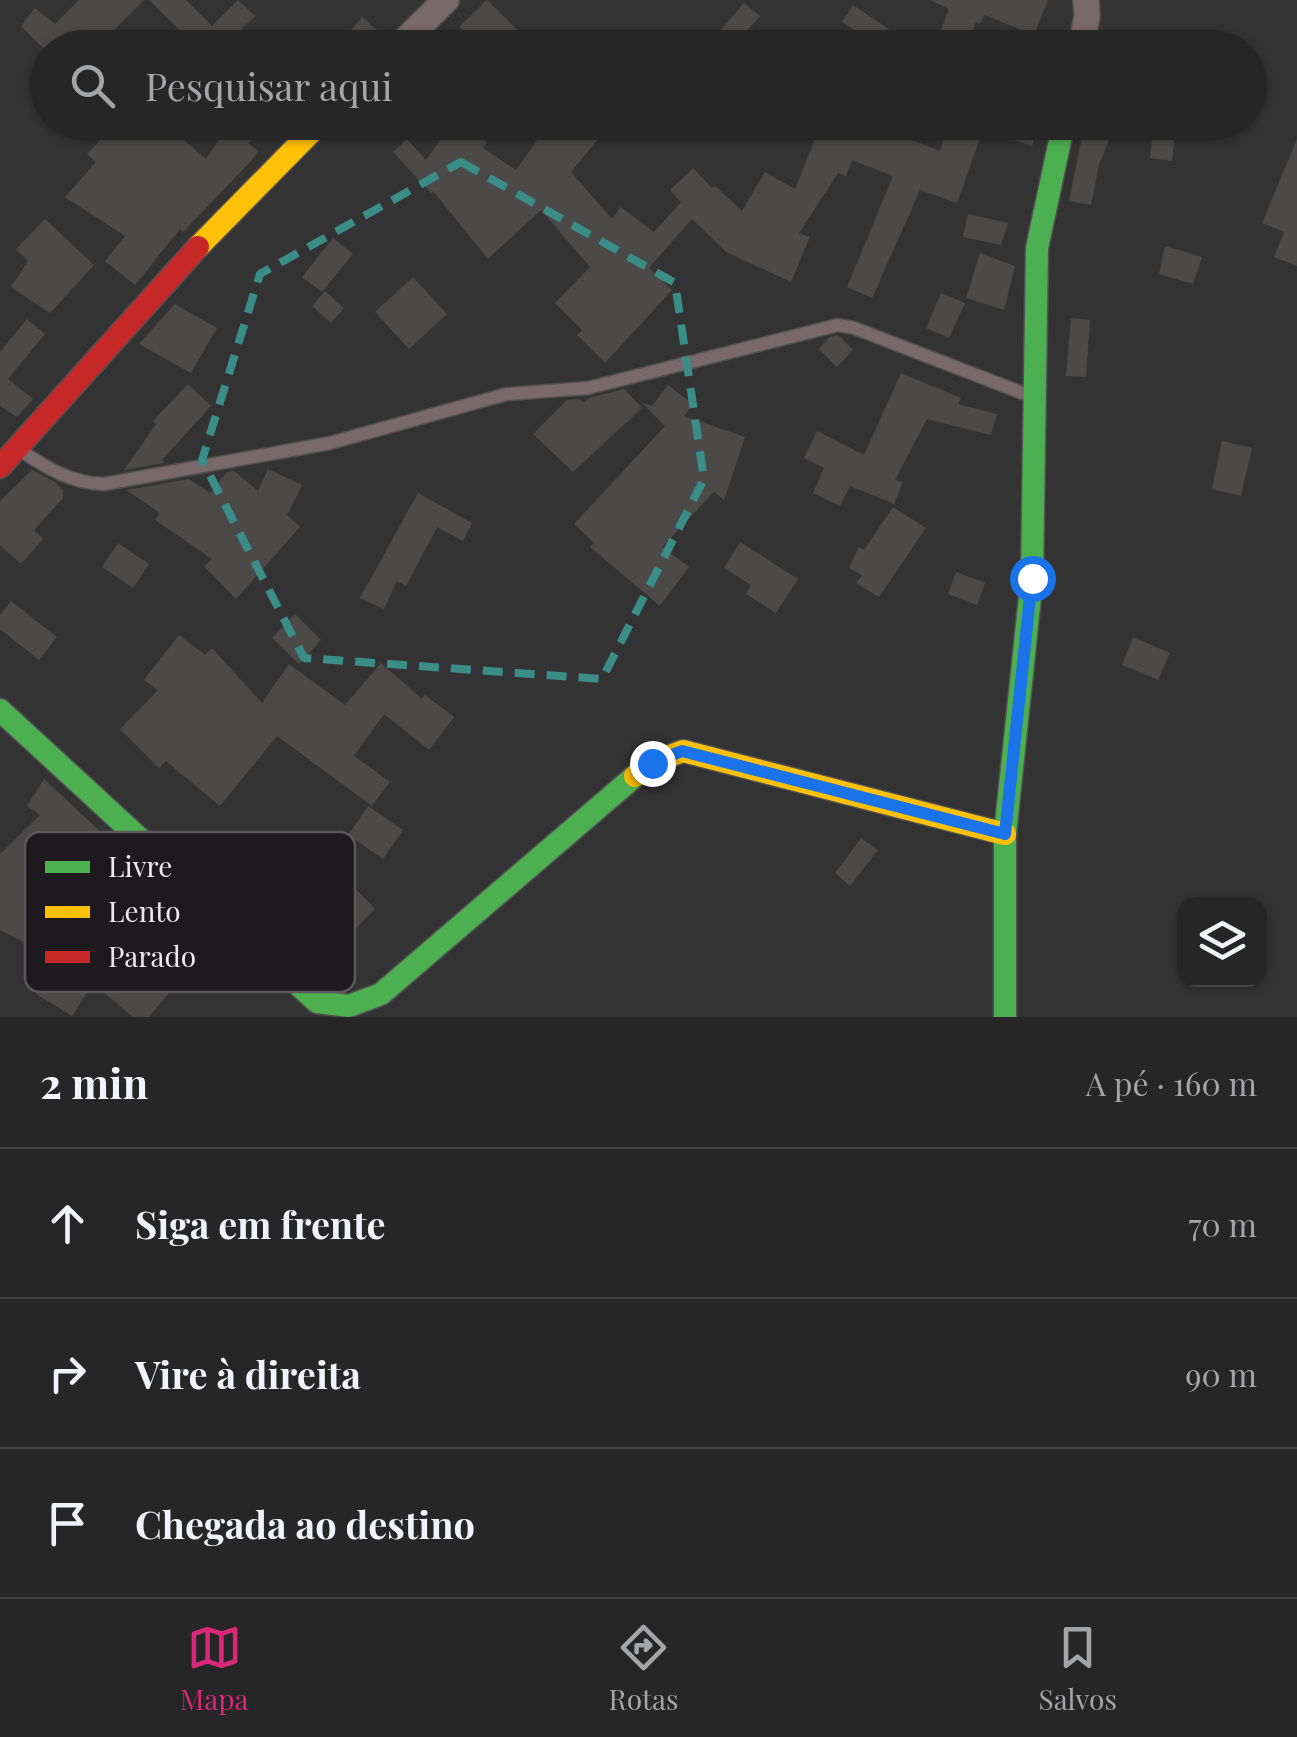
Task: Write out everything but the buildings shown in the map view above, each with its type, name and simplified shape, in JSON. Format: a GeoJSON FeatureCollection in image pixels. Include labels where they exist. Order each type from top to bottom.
{"type":"FeatureCollection","features":[{"type":"Feature","properties":{"kind":"street"},"geometry":{"type":"LineString","coordinates":[[415,30],[446,0]]}},
{"type":"Feature","properties":{"kind":"street"},"geometry":{"type":"LineString","coordinates":[[1085,30],[1086,0]]}},
{"type":"Feature","properties":{"kind":"street"},"geometry":{"type":"LineString","coordinates":[[0,467],[236,206],[302,140]]}},
{"type":"Feature","properties":{"kind":"street"},"geometry":{"type":"LineString","coordinates":[[1005,1017],[1005,834],[1032,578],[1038,248],[1060,140]]}},
{"type":"Feature","properties":{"kind":"street"},"geometry":{"type":"LineString","coordinates":[[0,710],[132,832]]}},
{"type":"Feature","properties":{"kind":"street"},"geometry":{"type":"LineString","coordinates":[[306,992],[317,1002],[349,1006],[381,994],[652,763],[682,751],[1005,834]]}},
{"type":"Feature","properties":{"kind":"lane"},"geometry":{"type":"LineString","coordinates":[[16,448],[58,475],[82,484],[104,484],[330,442],[507,394],[588,388],[838,325],[1035,398]]}},
{"type":"Feature","properties":{"kind":"highlighted area"},"geometry":{"type":"Polygon","coordinates":[[[461,162],[675,283],[704,479],[602,679],[304,658],[202,460],[260,274],[461,162]]]}},
{"type":"Feature","properties":{"kind":"traffic: fast"},"geometry":{"type":"LineString","coordinates":[[1005,1017],[1005,834],[1032,578],[1037,248],[1060,140]]}},
{"type":"Feature","properties":{"kind":"traffic: fast"},"geometry":{"type":"LineString","coordinates":[[0,710],[132,832]]}},
{"type":"Feature","properties":{"kind":"traffic: fast"},"geometry":{"type":"LineString","coordinates":[[306,992],[317,1002],[349,1006],[381,994],[635,776]]}},
{"type":"Feature","properties":{"kind":"traffic: slow"},"geometry":{"type":"LineString","coordinates":[[198,247],[303,140]]}},
{"type":"Feature","properties":{"kind":"traffic: slow"},"geometry":{"type":"LineString","coordinates":[[635,776],[651,763],[683,751],[1005,834]]}},
{"type":"Feature","properties":{"kind":"traffic: jam"},"geometry":{"type":"LineString","coordinates":[[0,467],[198,247]]}},
{"type":"Feature","properties":{"kind":"route"},"geometry":{"type":"LineString","coordinates":[[652,763],[682,751],[708,756],[1005,834],[1032,578]]}}]}
